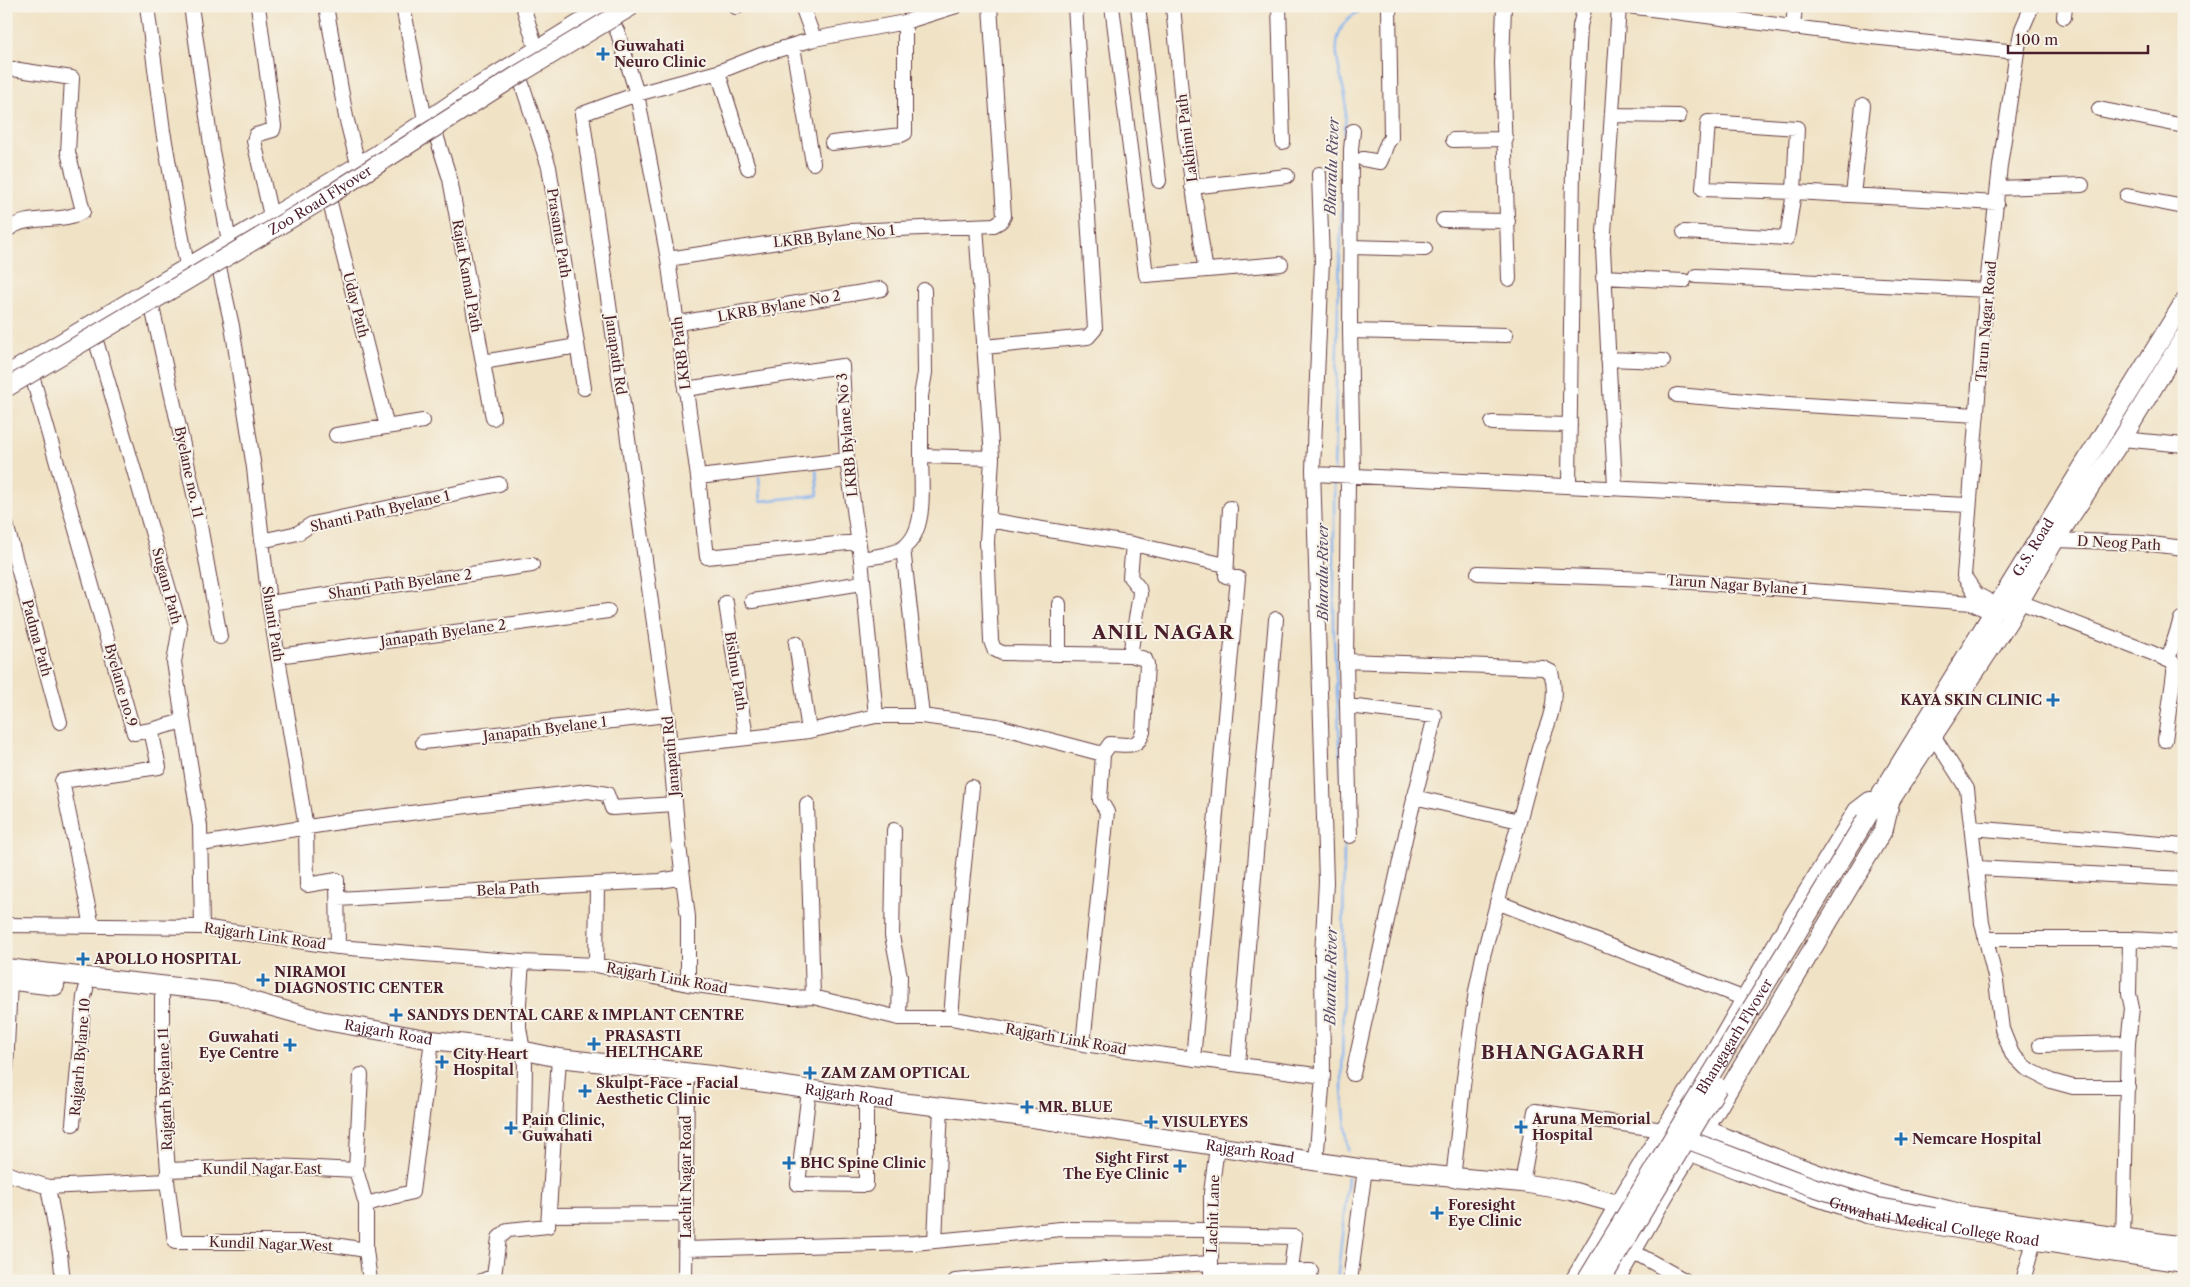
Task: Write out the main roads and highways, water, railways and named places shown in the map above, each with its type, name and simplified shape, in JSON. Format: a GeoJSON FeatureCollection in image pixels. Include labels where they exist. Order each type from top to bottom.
{"type":"FeatureCollection","features":[{"type":"Feature","properties":{"kind":"main road","name":"Zoo Road Flyover"},"geometry":{"type":"LineString","coordinates":[[6,380],[361,167],[537,54],[617,6]]}},
{"type":"Feature","properties":{"kind":"main road","name":"Zoo Road Flyover"},"geometry":{"type":"LineString","coordinates":[[6,388],[317,203],[519,74],[632,6]]}},
{"type":"Feature","properties":{"kind":"main road","name":"G.S. Road"},"geometry":{"type":"LineString","coordinates":[[1887,795],[2006,611],[2184,302]]}},
{"type":"Feature","properties":{"kind":"main road"},"geometry":{"type":"LineString","coordinates":[[1574,1281],[1663,1130],[1712,1058],[1791,919],[1857,811],[1887,795],[1934,737],[2006,611],[2178,359],[2184,337]]}},
{"type":"Feature","properties":{"kind":"main road"},"geometry":{"type":"LineString","coordinates":[[1615,1281],[1688,1146],[1705,1129],[1884,829],[1887,795]]}},
{"type":"Feature","properties":{"kind":"main road","name":"Bhangagarh Flyover"},"geometry":{"type":"LineString","coordinates":[[1586,1281],[1676,1129],[1708,1082],[1887,795]]}},
{"type":"Feature","properties":{"kind":"main road","name":"Bhangagarh Flyover"},"geometry":{"type":"LineString","coordinates":[[1601,1281],[1688,1146],[1871,820]]}},
{"type":"Feature","properties":{"kind":"main road","name":"Rajgarh Road"},"geometry":{"type":"LineString","coordinates":[[8,976],[86,989],[162,997],[255,1002]]}},
{"type":"Feature","properties":{"kind":"main road","name":"Rajgarh Road"},"geometry":{"type":"LineString","coordinates":[[8,976],[232,993],[255,1002],[320,1020],[432,1040],[522,1050],[559,1058],[687,1072],[866,1098],[1034,1118],[1217,1148],[1365,1169],[1522,1182],[1571,1191],[1650,1218]]}},
{"type":"Feature","properties":{"kind":"main road"},"geometry":{"type":"LineString","coordinates":[[1689,1091],[1718,1106]]}},
{"type":"Feature","properties":{"kind":"main road","name":"Guwahati Medical College Road"},"geometry":{"type":"LineString","coordinates":[[1705,1129],[1842,1182],[1888,1196],[1938,1206],[1961,1222],[2034,1241],[2184,1263]]}},
{"type":"Feature","properties":{"kind":"main road"},"geometry":{"type":"LineString","coordinates":[[1688,1146],[1873,1206],[1961,1222]]}},
{"type":"Feature","properties":{"kind":"main road","name":"Guwahati Medical College Road"},"geometry":{"type":"LineString","coordinates":[[1688,1146],[1738,1170],[1868,1214],[1961,1222],[2031,1223],[2123,1239],[2184,1246]]}},
{"type":"Feature","properties":{"kind":"main road","name":"Rajgarh Road"},"geometry":{"type":"LineString","coordinates":[[1450,1177],[1618,1207]]}},
{"type":"Feature","properties":{"kind":"waterway","name":"Bharalu River"},"geometry":{"type":"LineString","coordinates":[[1334,471],[1346,103],[1337,50],[1341,29],[1351,16],[1366,6]]}},
{"type":"Feature","properties":{"kind":"waterway"},"geometry":{"type":"LineString","coordinates":[[759,477],[761,501],[818,495],[816,470]]}},
{"type":"Feature","properties":{"kind":"waterway","name":"Bharalu River"},"geometry":{"type":"LineString","coordinates":[[1334,479],[1334,639],[1342,784]]}},
{"type":"Feature","properties":{"kind":"waterway","name":"Bharalu River"},"geometry":{"type":"LineString","coordinates":[[1344,837],[1342,1089],[1348,1150]]}},
{"type":"Feature","properties":{"kind":"waterway"},"geometry":{"type":"LineString","coordinates":[[1337,1281],[1348,1178]]}},
{"type":"Feature","properties":{"kind":"place","name":"Guwahati Neuro Clinic"},"geometry":{"type":"Point","coordinates":[603,54]}},
{"type":"Feature","properties":{"kind":"place","name":"KAYA SKIN CLINIC"},"geometry":{"type":"Point","coordinates":[2053,700]}},
{"type":"Feature","properties":{"kind":"place","name":"APOLLO HOSPITAL"},"geometry":{"type":"Point","coordinates":[83,959]}},
{"type":"Feature","properties":{"kind":"place","name":"NIRAMOI DIAGNOSTIC CENTER"},"geometry":{"type":"Point","coordinates":[263,980]}},
{"type":"Feature","properties":{"kind":"place","name":"SANDYS DENTAL CARE & IMPLANT CENTRE"},"geometry":{"type":"Point","coordinates":[396,1015]}},
{"type":"Feature","properties":{"kind":"place","name":"PRASASTI HELTHCARE"},"geometry":{"type":"Point","coordinates":[594,1044]}},
{"type":"Feature","properties":{"kind":"place","name":"Guwahati Eye Centre"},"geometry":{"type":"Point","coordinates":[290,1045]}},
{"type":"Feature","properties":{"kind":"place","name":"City Heart Hospital"},"geometry":{"type":"Point","coordinates":[442,1062]}},
{"type":"Feature","properties":{"kind":"place","name":"ZAM ZAM OPTICAL"},"geometry":{"type":"Point","coordinates":[810,1073]}},
{"type":"Feature","properties":{"kind":"place","name":"Skulpt-Face - Facial Aesthetic Clinic"},"geometry":{"type":"Point","coordinates":[585,1091]}},
{"type":"Feature","properties":{"kind":"place","name":"MR. BLUE"},"geometry":{"type":"Point","coordinates":[1027,1107]}},
{"type":"Feature","properties":{"kind":"place","name":"VISULEYES"},"geometry":{"type":"Point","coordinates":[1151,1122]}},
{"type":"Feature","properties":{"kind":"place","name":"Aruna Memorial Hospital"},"geometry":{"type":"Point","coordinates":[1521,1127]}},
{"type":"Feature","properties":{"kind":"place","name":"Pain Clinic, Guwahati"},"geometry":{"type":"Point","coordinates":[511,1128]}},
{"type":"Feature","properties":{"kind":"place","name":"Nemcare Hospital"},"geometry":{"type":"Point","coordinates":[1901,1139]}},
{"type":"Feature","properties":{"kind":"place","name":"BHC Spine Clinic"},"geometry":{"type":"Point","coordinates":[789,1163]}},
{"type":"Feature","properties":{"kind":"place","name":"Sight First The Eye Clinic"},"geometry":{"type":"Point","coordinates":[1180,1166]}},
{"type":"Feature","properties":{"kind":"place","name":"Foresight Eye Clinic"},"geometry":{"type":"Point","coordinates":[1437,1213]}},
{"type":"Feature","properties":{"kind":"district","name":"ANIL NAGAR"},"geometry":{"type":"Point","coordinates":[1163,632]}},
{"type":"Feature","properties":{"kind":"district","name":"BHANGAGARH"},"geometry":{"type":"Point","coordinates":[1563,1052]}}]}
